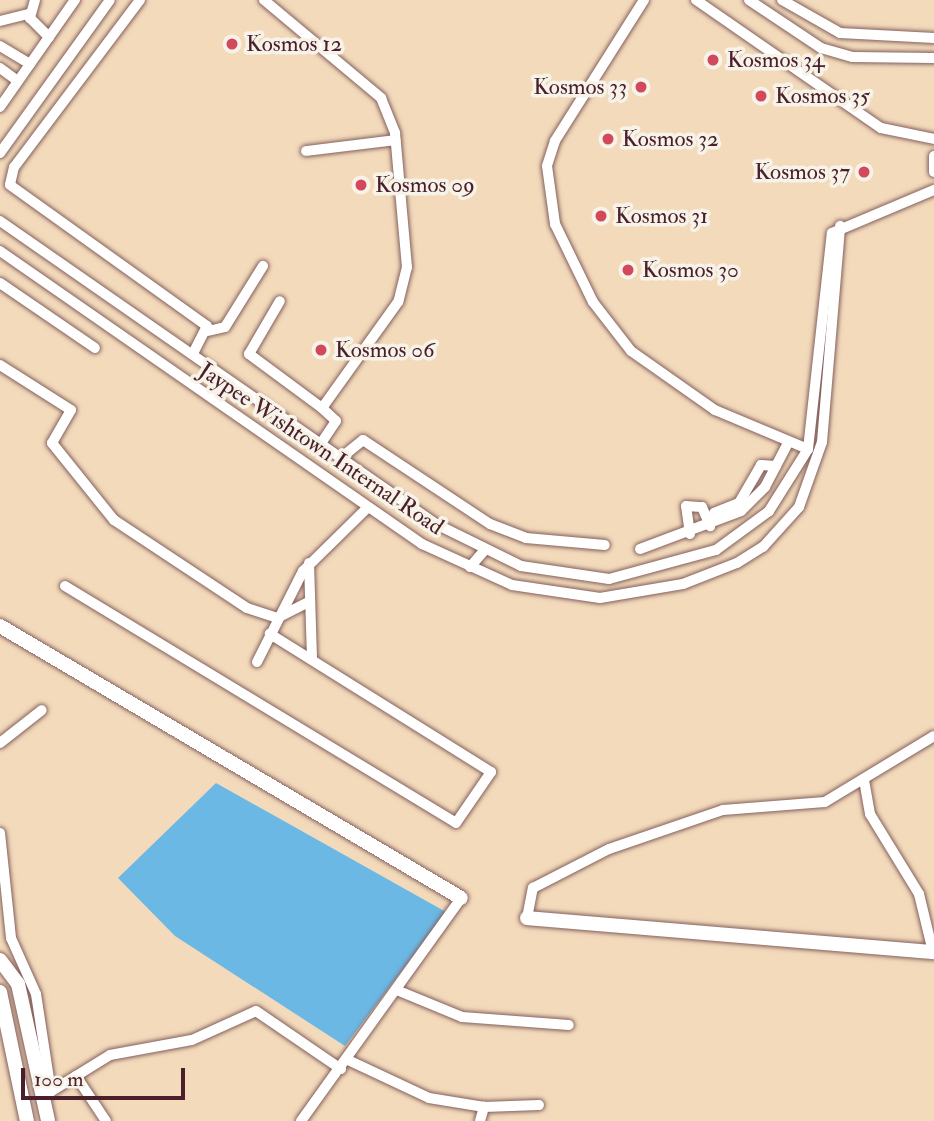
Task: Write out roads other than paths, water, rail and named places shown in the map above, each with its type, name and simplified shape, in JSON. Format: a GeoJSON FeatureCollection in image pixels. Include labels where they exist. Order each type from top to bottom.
{"type":"FeatureCollection","features":[{"type":"Feature","properties":{"kind":"street"},"geometry":{"type":"LineString","coordinates":[[0,20],[28,13],[35,0]]}},
{"type":"Feature","properties":{"kind":"street"},"geometry":{"type":"LineString","coordinates":[[0,107],[75,0]]}},
{"type":"Feature","properties":{"kind":"street"},"geometry":{"type":"LineString","coordinates":[[0,153],[110,0]]}},
{"type":"Feature","properties":{"kind":"street"},"geometry":{"type":"LineString","coordinates":[[140,0],[14,167],[10,185],[208,331]]}},
{"type":"Feature","properties":{"kind":"street"},"geometry":{"type":"LineString","coordinates":[[264,0],[371,87],[395,140],[407,267],[403,289],[322,408]]}},
{"type":"Feature","properties":{"kind":"street"},"geometry":{"type":"LineString","coordinates":[[644,0],[555,141],[547,166],[555,224],[593,302],[631,351],[715,410],[788,443],[808,449]]}},
{"type":"Feature","properties":{"kind":"street"},"geometry":{"type":"LineString","coordinates":[[696,0],[881,128],[934,139]]}},
{"type":"Feature","properties":{"kind":"street"},"geometry":{"type":"LineString","coordinates":[[749,0],[821,48],[853,57],[934,58]]}},
{"type":"Feature","properties":{"kind":"street"},"geometry":{"type":"LineString","coordinates":[[782,0],[840,33],[934,38]]}},
{"type":"Feature","properties":{"kind":"street"},"geometry":{"type":"LineString","coordinates":[[28,13],[50,37]]}},
{"type":"Feature","properties":{"kind":"street"},"geometry":{"type":"LineString","coordinates":[[0,46],[30,64]]}},
{"type":"Feature","properties":{"kind":"street"},"geometry":{"type":"LineString","coordinates":[[0,68],[18,81]]}},
{"type":"Feature","properties":{"kind":"street"},"geometry":{"type":"LineString","coordinates":[[306,151],[395,140]]}},
{"type":"Feature","properties":{"kind":"street"},"geometry":{"type":"LineString","coordinates":[[934,156],[934,172]]}},
{"type":"Feature","properties":{"kind":"street"},"geometry":{"type":"LineString","coordinates":[[840,226],[934,190]]}},
{"type":"Feature","properties":{"kind":"street","name":"Jaypee Wishtown Internal Road"},"geometry":{"type":"LineString","coordinates":[[0,221],[342,457],[484,551],[568,577],[609,579],[675,566],[746,533],[797,476],[808,449],[826,261],[830,238],[840,226]]}},
{"type":"Feature","properties":{"kind":"street","name":"Jaypee Wishtown Internal Road"},"geometry":{"type":"LineString","coordinates":[[0,251],[366,509],[470,567],[545,593],[600,598],[683,584],[763,548],[799,507],[817,464],[840,226]]}},
{"type":"Feature","properties":{"kind":"street"},"geometry":{"type":"LineString","coordinates":[[193,354],[208,331],[225,327],[262,266]]}},
{"type":"Feature","properties":{"kind":"street"},"geometry":{"type":"LineString","coordinates":[[0,283],[95,348]]}},
{"type":"Feature","properties":{"kind":"street"},"geometry":{"type":"LineString","coordinates":[[281,301],[249,354],[336,421],[322,442]]}},
{"type":"Feature","properties":{"kind":"street"},"geometry":{"type":"LineString","coordinates":[[0,365],[71,410],[52,443],[114,520],[247,607],[277,618],[310,601]]}},
{"type":"Feature","properties":{"kind":"street"},"geometry":{"type":"LineString","coordinates":[[342,457],[363,440],[490,524],[526,538],[605,545]]}},
{"type":"Feature","properties":{"kind":"street"},"geometry":{"type":"LineString","coordinates":[[640,549],[710,526],[753,500],[788,443]]}},
{"type":"Feature","properties":{"kind":"street"},"geometry":{"type":"LineString","coordinates":[[714,513],[739,503],[761,465],[776,466]]}},
{"type":"Feature","properties":{"kind":"street"},"geometry":{"type":"LineString","coordinates":[[690,534],[685,506],[702,507],[710,526]]}},
{"type":"Feature","properties":{"kind":"street"},"geometry":{"type":"LineString","coordinates":[[257,662],[277,618],[309,562],[366,509]]}},
{"type":"Feature","properties":{"kind":"street"},"geometry":{"type":"LineString","coordinates":[[470,567],[484,551]]}},
{"type":"Feature","properties":{"kind":"street"},"geometry":{"type":"LineString","coordinates":[[309,562],[312,659]]}},
{"type":"Feature","properties":{"kind":"street"},"geometry":{"type":"LineString","coordinates":[[65,586],[456,823],[491,772],[270,634]]}},
{"type":"Feature","properties":{"kind":"street"},"geometry":{"type":"LineString","coordinates":[[0,626],[461,898],[399,991],[301,1121]]}},
{"type":"Feature","properties":{"kind":"street"},"geometry":{"type":"LineString","coordinates":[[0,743],[42,710]]}},
{"type":"Feature","properties":{"kind":"street"},"geometry":{"type":"LineString","coordinates":[[864,780],[866,805],[913,883],[931,924],[933,952],[527,918],[533,888],[609,849],[723,810],[825,802],[933,740]]}},
{"type":"Feature","properties":{"kind":"street"},"geometry":{"type":"LineString","coordinates":[[0,833],[5,913],[13,945],[38,1005],[48,1121]]}},
{"type":"Feature","properties":{"kind":"street"},"geometry":{"type":"LineString","coordinates":[[0,960],[18,984],[47,1094]]}},
{"type":"Feature","properties":{"kind":"street"},"geometry":{"type":"LineString","coordinates":[[399,991],[462,1017],[569,1025]]}},
{"type":"Feature","properties":{"kind":"street"},"geometry":{"type":"LineString","coordinates":[[0,992],[27,1121]]}},
{"type":"Feature","properties":{"kind":"street"},"geometry":{"type":"LineString","coordinates":[[47,1094],[110,1055],[192,1040],[256,1011],[344,1064],[403,1090],[484,1107],[539,1105]]}},
{"type":"Feature","properties":{"kind":"street"},"geometry":{"type":"LineString","coordinates":[[76,1076],[106,1121]]}},
{"type":"Feature","properties":{"kind":"street"},"geometry":{"type":"LineString","coordinates":[[480,1121],[484,1107]]}},
{"type":"Feature","properties":{"kind":"water"},"geometry":{"type":"Polygon","coordinates":[[[216,783],[446,912],[345,1046],[175,936],[118,878],[216,783]]]}},
{"type":"Feature","properties":{"kind":"place","name":"Kosmos 12"},"geometry":{"type":"Point","coordinates":[232,44]}},
{"type":"Feature","properties":{"kind":"place","name":"Kosmos 34"},"geometry":{"type":"Point","coordinates":[713,60]}},
{"type":"Feature","properties":{"kind":"place","name":"Kosmos 33"},"geometry":{"type":"Point","coordinates":[641,87]}},
{"type":"Feature","properties":{"kind":"place","name":"Kosmos 35"},"geometry":{"type":"Point","coordinates":[761,96]}},
{"type":"Feature","properties":{"kind":"place","name":"Kosmos 32"},"geometry":{"type":"Point","coordinates":[608,139]}},
{"type":"Feature","properties":{"kind":"place","name":"Kosmos 37"},"geometry":{"type":"Point","coordinates":[864,172]}},
{"type":"Feature","properties":{"kind":"place","name":"Kosmos 09"},"geometry":{"type":"Point","coordinates":[361,185]}},
{"type":"Feature","properties":{"kind":"place","name":"Kosmos 31"},"geometry":{"type":"Point","coordinates":[601,216]}},
{"type":"Feature","properties":{"kind":"place","name":"Kosmos 30"},"geometry":{"type":"Point","coordinates":[628,270]}},
{"type":"Feature","properties":{"kind":"place","name":"Kosmos 06"},"geometry":{"type":"Point","coordinates":[321,350]}}]}
